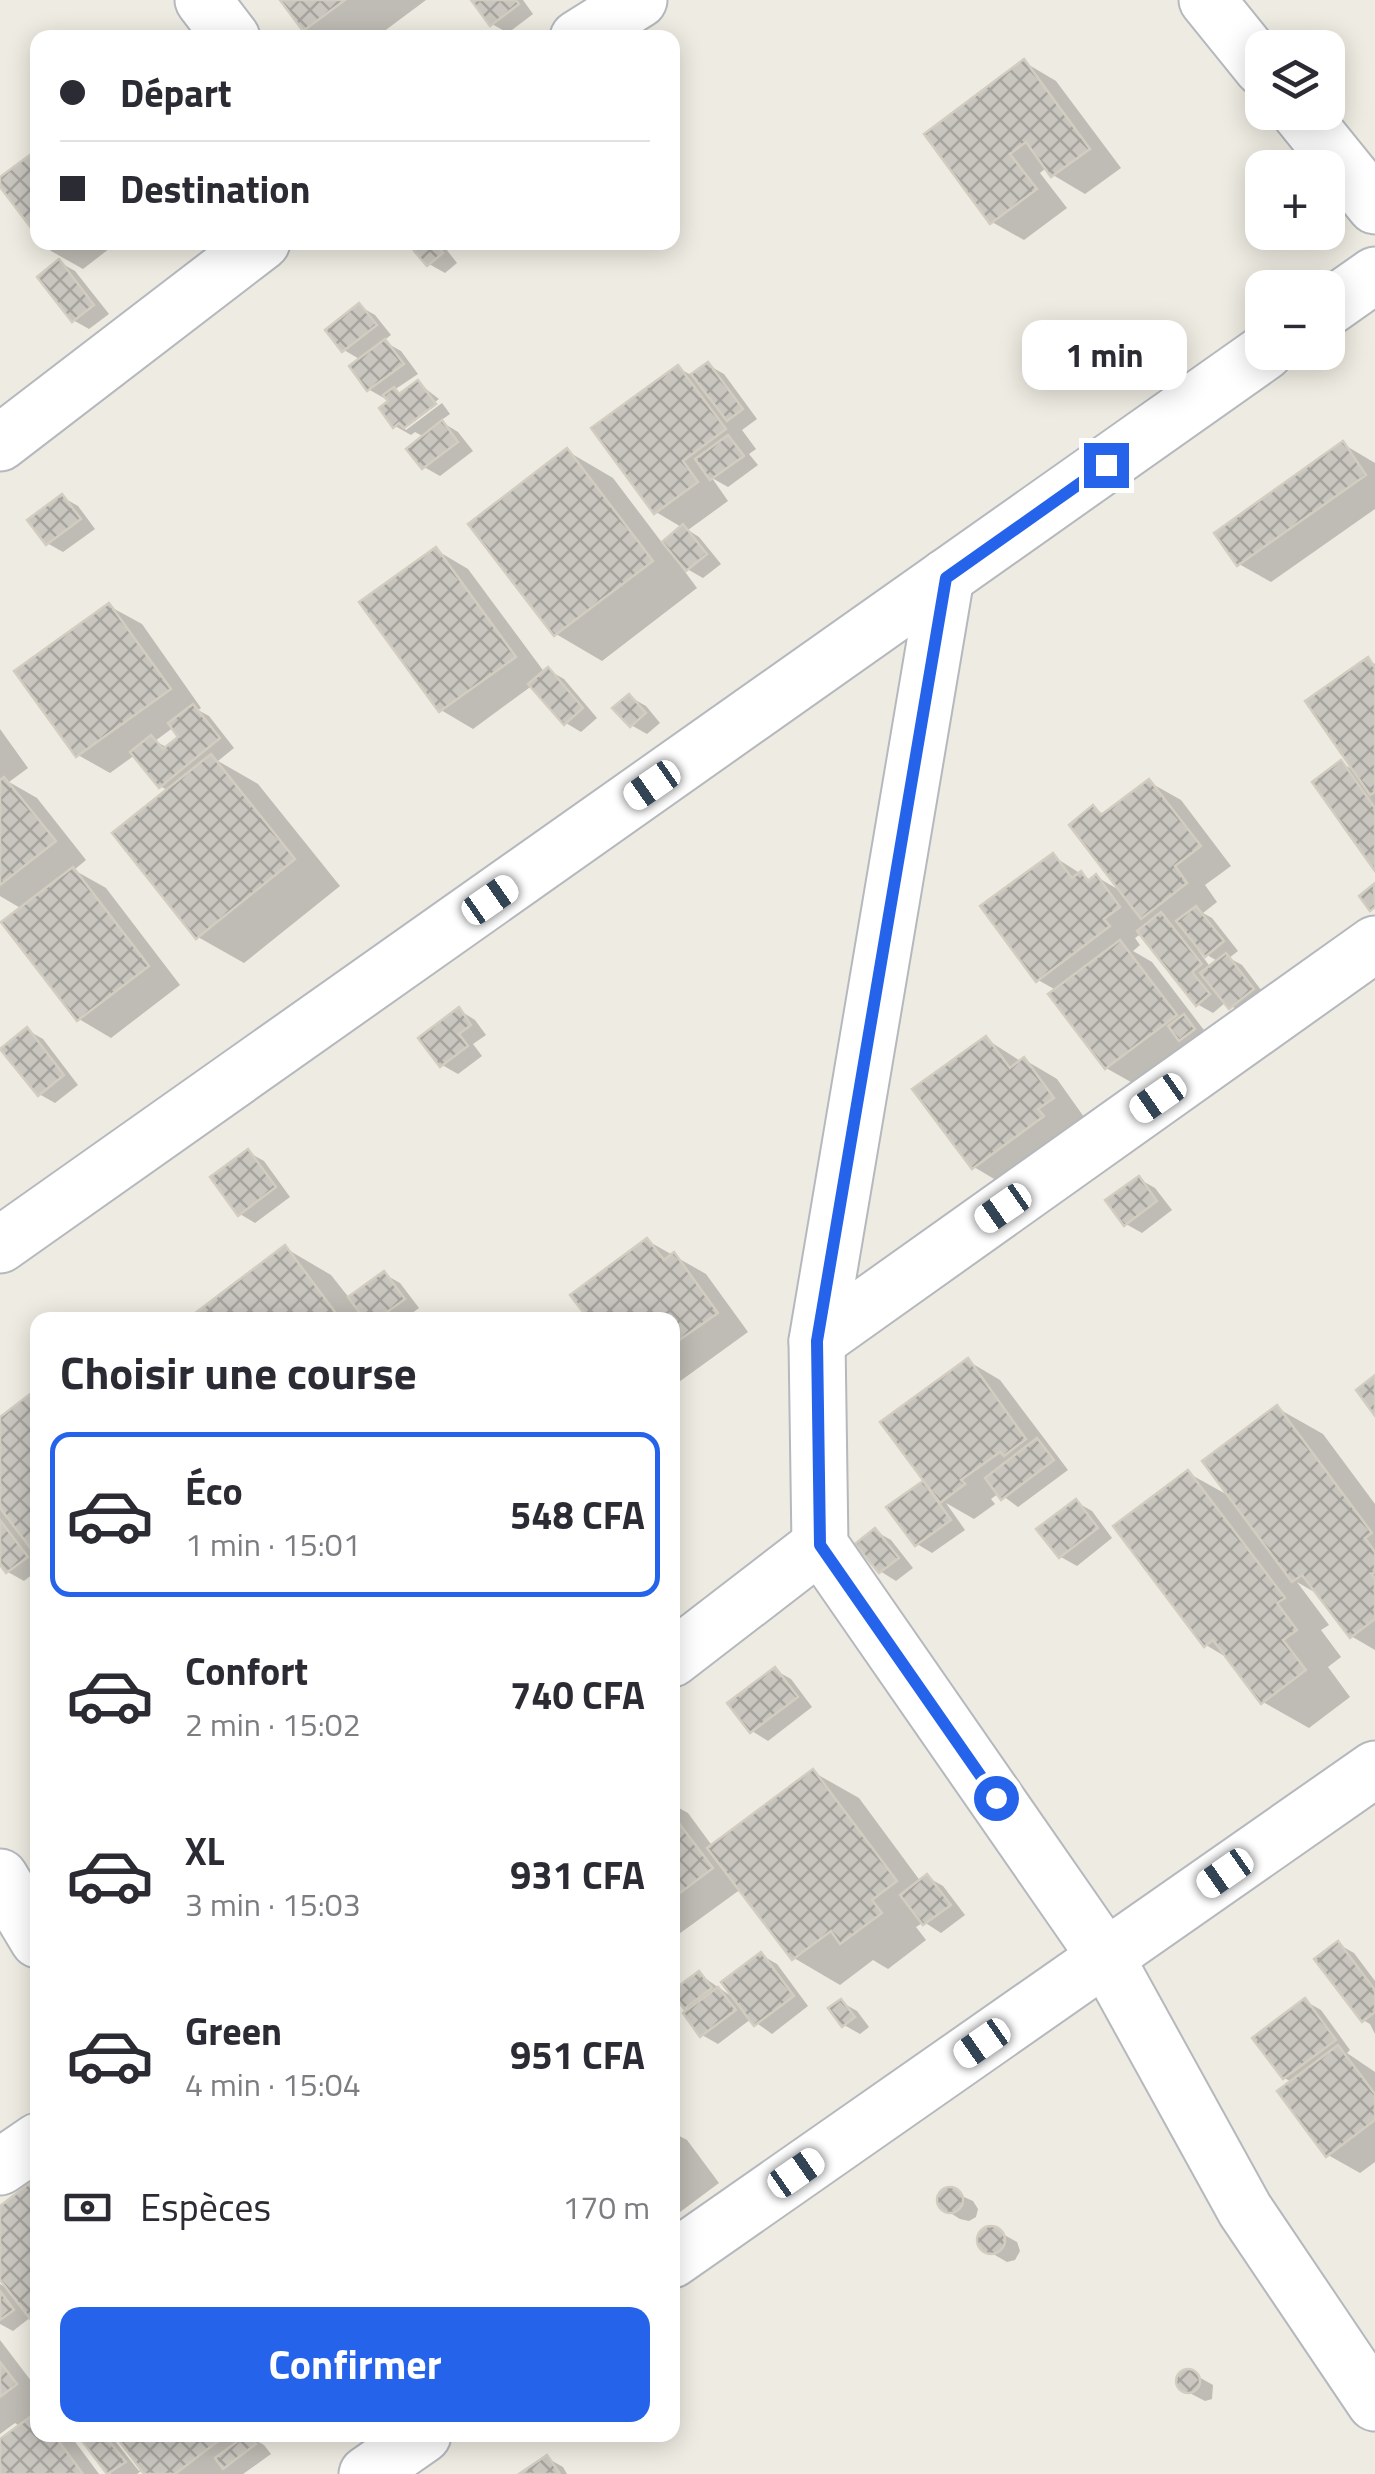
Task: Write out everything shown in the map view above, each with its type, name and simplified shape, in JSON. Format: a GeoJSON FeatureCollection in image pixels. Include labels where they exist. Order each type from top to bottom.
{"type":"FeatureCollection","features":[{"type":"Feature","properties":{"kind":"street"},"geometry":{"type":"LineString","coordinates":[[203,0],[226,30]]}},
{"type":"Feature","properties":{"kind":"street"},"geometry":{"type":"LineString","coordinates":[[591,30],[639,0]]}},
{"type":"Feature","properties":{"kind":"street"},"geometry":{"type":"LineString","coordinates":[[1207,0],[1245,47]]}},
{"type":"Feature","properties":{"kind":"street"},"geometry":{"type":"LineString","coordinates":[[1314,130],[1375,206]]}},
{"type":"Feature","properties":{"kind":"street"},"geometry":{"type":"LineString","coordinates":[[0,443],[252,250]]}},
{"type":"Feature","properties":{"kind":"street"},"geometry":{"type":"LineString","coordinates":[[1345,296],[1375,274]]}},
{"type":"Feature","properties":{"kind":"street"},"geometry":{"type":"LineString","coordinates":[[0,1245],[1245,366]]}},
{"type":"Feature","properties":{"kind":"street"},"geometry":{"type":"LineString","coordinates":[[946,578],[817,1341],[820,1545],[1105,1956],[1244,2210],[1375,2402]]}},
{"type":"Feature","properties":{"kind":"street"},"geometry":{"type":"LineString","coordinates":[[817,1341],[1375,944]]}},
{"type":"Feature","properties":{"kind":"street"},"geometry":{"type":"LineString","coordinates":[[680,1652],[820,1545]]}},
{"type":"Feature","properties":{"kind":"street"},"geometry":{"type":"LineString","coordinates":[[680,2254],[1375,1769]]}},
{"type":"Feature","properties":{"kind":"street"},"geometry":{"type":"LineString","coordinates":[[0,1877],[30,1927]]}},
{"type":"Feature","properties":{"kind":"street"},"geometry":{"type":"LineString","coordinates":[[0,2168],[30,2147]]}},
{"type":"Feature","properties":{"kind":"building"},"geometry":{"type":"Polygon","coordinates":[[[280,0],[345,0],[304,30],[280,0]]]}},
{"type":"Feature","properties":{"kind":"building"},"geometry":{"type":"Polygon","coordinates":[[[471,0],[516,0],[519,4],[490,26],[471,0]]]}},
{"type":"Feature","properties":{"kind":"building"},"geometry":{"type":"Polygon","coordinates":[[[1024,59],[1090,149],[1051,177],[1026,142],[1010,154],[1037,189],[990,224],[924,134],[1024,59]]]}},
{"type":"Feature","properties":{"kind":"building"},"geometry":{"type":"Polygon","coordinates":[[[30,155],[30,226],[0,187],[0,177],[30,155]]]}},
{"type":"Feature","properties":{"kind":"building"},"geometry":{"type":"Polygon","coordinates":[[[441,250],[443,253],[427,266],[414,251],[441,250]]]}},
{"type":"Feature","properties":{"kind":"building"},"geometry":{"type":"Polygon","coordinates":[[[59,259],[94,305],[72,322],[37,277],[59,259]]]}},
{"type":"Feature","properties":{"kind":"building"},"geometry":{"type":"Polygon","coordinates":[[[359,303],[377,325],[342,352],[325,330],[359,303]]]}},
{"type":"Feature","properties":{"kind":"building"},"geometry":{"type":"Polygon","coordinates":[[[385,339],[404,364],[367,391],[349,366],[385,339]]]}},
{"type":"Feature","properties":{"kind":"building"},"geometry":{"type":"Polygon","coordinates":[[[708,362],[743,409],[727,421],[691,374],[708,362]]]}},
{"type":"Feature","properties":{"kind":"building"},"geometry":{"type":"Polygon","coordinates":[[[678,365],[726,429],[683,461],[698,482],[654,514],[591,428],[678,365]]]}},
{"type":"Feature","properties":{"kind":"building"},"geometry":{"type":"Polygon","coordinates":[[[418,380],[436,404],[404,428],[399,423],[393,428],[379,408],[388,401],[383,395],[394,387],[399,394],[418,380]]]}},
{"type":"Feature","properties":{"kind":"building"},"geometry":{"type":"Polygon","coordinates":[[[442,420],[458,442],[422,469],[406,449],[442,420]]]}},
{"type":"Feature","properties":{"kind":"building"},"geometry":{"type":"Polygon","coordinates":[[[728,435],[744,456],[710,480],[695,459],[728,435]]]}},
{"type":"Feature","properties":{"kind":"building"},"geometry":{"type":"Polygon","coordinates":[[[1343,441],[1366,475],[1237,566],[1214,533],[1343,441]]]}},
{"type":"Feature","properties":{"kind":"building"},"geometry":{"type":"Polygon","coordinates":[[[567,448],[653,561],[554,636],[468,524],[567,448]]]}},
{"type":"Feature","properties":{"kind":"building"},"geometry":{"type":"Polygon","coordinates":[[[62,494],[81,519],[46,545],[27,520],[62,494]]]}},
{"type":"Feature","properties":{"kind":"building"},"geometry":{"type":"Polygon","coordinates":[[[683,524],[707,554],[686,571],[662,542],[683,524]]]}},
{"type":"Feature","properties":{"kind":"building"},"geometry":{"type":"Polygon","coordinates":[[[436,547],[516,657],[439,712],[359,602],[436,547]]]}},
{"type":"Feature","properties":{"kind":"building"},"geometry":{"type":"Polygon","coordinates":[[[109,603],[171,689],[76,757],[14,671],[109,603]]]}},
{"type":"Feature","properties":{"kind":"building"},"geometry":{"type":"Polygon","coordinates":[[[1368,657],[1375,668],[1375,792],[1370,795],[1305,701],[1368,657]]]}},
{"type":"Feature","properties":{"kind":"building"},"geometry":{"type":"Polygon","coordinates":[[[548,667],[583,708],[564,725],[528,684],[548,667]]]}},
{"type":"Feature","properties":{"kind":"building"},"geometry":{"type":"Polygon","coordinates":[[[629,694],[646,713],[630,727],[612,708],[629,694]]]}},
{"type":"Feature","properties":{"kind":"building"},"geometry":{"type":"Polygon","coordinates":[[[193,704],[220,738],[159,788],[130,752],[151,735],[163,749],[178,737],[168,723],[193,704]]]}},
{"type":"Feature","properties":{"kind":"building"},"geometry":{"type":"Polygon","coordinates":[[[211,754],[295,859],[196,939],[112,833],[211,754]]]}},
{"type":"Feature","properties":{"kind":"building"},"geometry":{"type":"Polygon","coordinates":[[[1341,760],[1375,808],[1375,871],[1312,782],[1341,760]]]}},
{"type":"Feature","properties":{"kind":"building"},"geometry":{"type":"Polygon","coordinates":[[[4,777],[56,841],[0,885],[0,780],[4,777]]]}},
{"type":"Feature","properties":{"kind":"building"},"geometry":{"type":"Polygon","coordinates":[[[1149,779],[1201,846],[1175,866],[1187,883],[1141,919],[1069,825],[1093,805],[1101,815],[1149,779]]]}},
{"type":"Feature","properties":{"kind":"building"},"geometry":{"type":"Polygon","coordinates":[[[1053,853],[1072,878],[1081,871],[1088,881],[1096,874],[1120,907],[1104,919],[1110,926],[1036,982],[980,906],[1053,853]]]}},
{"type":"Feature","properties":{"kind":"building"},"geometry":{"type":"Polygon","coordinates":[[[73,867],[149,966],[77,1021],[1,922],[73,867]]]}},
{"type":"Feature","properties":{"kind":"building"},"geometry":{"type":"Polygon","coordinates":[[[1374,884],[1375,907],[1370,911],[1359,896],[1374,884]]]}},
{"type":"Feature","properties":{"kind":"building"},"geometry":{"type":"Polygon","coordinates":[[[1196,906],[1224,941],[1205,957],[1176,921],[1196,906]]]}},
{"type":"Feature","properties":{"kind":"building"},"geometry":{"type":"Polygon","coordinates":[[[1161,912],[1202,964],[1192,972],[1210,994],[1196,1006],[1137,931],[1161,912]]]}},
{"type":"Feature","properties":{"kind":"building"},"geometry":{"type":"Polygon","coordinates":[[[1120,940],[1177,1015],[1105,1069],[1048,994],[1120,940]]]}},
{"type":"Feature","properties":{"kind":"building"},"geometry":{"type":"Polygon","coordinates":[[[1226,953],[1254,989],[1229,1009],[1200,973],[1226,953]]]}},
{"type":"Feature","properties":{"kind":"building"},"geometry":{"type":"Polygon","coordinates":[[[459,1007],[471,1025],[459,1034],[468,1046],[440,1067],[418,1038],[459,1007]]]}},
{"type":"Feature","properties":{"kind":"building"},"geometry":{"type":"Polygon","coordinates":[[[1184,1014],[1195,1029],[1179,1041],[1168,1026],[1184,1014]]]}},
{"type":"Feature","properties":{"kind":"building"},"geometry":{"type":"Polygon","coordinates":[[[27,1027],[64,1075],[38,1096],[0,1049],[27,1027]]]}},
{"type":"Feature","properties":{"kind":"building"},"geometry":{"type":"Polygon","coordinates":[[[986,1036],[1010,1068],[1024,1057],[1054,1098],[1038,1109],[1044,1116],[972,1169],[912,1089],[986,1036]]]}},
{"type":"Feature","properties":{"kind":"building"},"geometry":{"type":"Polygon","coordinates":[[[248,1149],[276,1187],[238,1216],[210,1177],[248,1149]]]}},
{"type":"Feature","properties":{"kind":"building"},"geometry":{"type":"Polygon","coordinates":[[[1139,1176],[1157,1201],[1124,1226],[1105,1200],[1139,1176]]]}},
{"type":"Feature","properties":{"kind":"building"},"geometry":{"type":"Polygon","coordinates":[[[647,1238],[664,1260],[674,1252],[718,1313],[680,1339],[680,1312],[583,1312],[570,1295],[647,1238]]]}},
{"type":"Feature","properties":{"kind":"building"},"geometry":{"type":"Polygon","coordinates":[[[285,1245],[335,1312],[197,1312],[285,1245]]]}},
{"type":"Feature","properties":{"kind":"building"},"geometry":{"type":"Polygon","coordinates":[[[384,1271],[405,1299],[387,1312],[359,1312],[348,1297],[384,1271]]]}},
{"type":"Feature","properties":{"kind":"building"},"geometry":{"type":"Polygon","coordinates":[[[968,1358],[1026,1439],[961,1480],[965,1484],[940,1503],[880,1422],[968,1358]]]}},
{"type":"Feature","properties":{"kind":"building"},"geometry":{"type":"Polygon","coordinates":[[[1375,1375],[1375,1416],[1356,1390],[1375,1375]]]}},
{"type":"Feature","properties":{"kind":"building"},"geometry":{"type":"Polygon","coordinates":[[[30,1394],[30,1547],[0,1508],[0,1417],[30,1394]]]}},
{"type":"Feature","properties":{"kind":"building"},"geometry":{"type":"Polygon","coordinates":[[[1277,1405],[1372,1533],[1365,1538],[1375,1552],[1375,1572],[1371,1574],[1375,1579],[1375,1619],[1350,1638],[1302,1575],[1292,1582],[1202,1461],[1277,1405]]]}},
{"type":"Feature","properties":{"kind":"building"},"geometry":{"type":"Polygon","coordinates":[[[1037,1438],[1054,1460],[1001,1500],[985,1478],[1037,1438]]]}},
{"type":"Feature","properties":{"kind":"building"},"geometry":{"type":"Polygon","coordinates":[[[1188,1470],[1285,1598],[1277,1603],[1297,1630],[1283,1640],[1306,1670],[1261,1704],[1213,1640],[1204,1647],[1113,1526],[1188,1470]]]}},
{"type":"Feature","properties":{"kind":"building"},"geometry":{"type":"Polygon","coordinates":[[[923,1481],[951,1520],[915,1546],[886,1507],[923,1481]]]}},
{"type":"Feature","properties":{"kind":"building"},"geometry":{"type":"Polygon","coordinates":[[[1076,1499],[1098,1528],[1059,1558],[1036,1529],[1076,1499]]]}},
{"type":"Feature","properties":{"kind":"building"},"geometry":{"type":"Polygon","coordinates":[[[0,1520],[28,1557],[6,1573],[0,1565],[0,1520]]]}},
{"type":"Feature","properties":{"kind":"building"},"geometry":{"type":"Polygon","coordinates":[[[875,1528],[899,1558],[879,1573],[855,1544],[875,1528]]]}},
{"type":"Feature","properties":{"kind":"building"},"geometry":{"type":"Polygon","coordinates":[[[775,1667],[798,1697],[750,1733],[727,1703],[775,1667]]]}},
{"type":"Feature","properties":{"kind":"building"},"geometry":{"type":"Polygon","coordinates":[[[813,1769],[897,1881],[872,1900],[882,1913],[840,1944],[831,1931],[792,1960],[707,1848],[813,1769]]]}},
{"type":"Feature","properties":{"kind":"building"},"geometry":{"type":"Polygon","coordinates":[[[680,1825],[713,1868],[680,1893],[680,1825]]]}},
{"type":"Feature","properties":{"kind":"building"},"geometry":{"type":"Polygon","coordinates":[[[927,1874],[951,1905],[923,1925],[900,1895],[927,1874]]]}},
{"type":"Feature","properties":{"kind":"building"},"geometry":{"type":"Polygon","coordinates":[[[1338,1941],[1375,1990],[1375,2012],[1362,2022],[1314,1959],[1338,1941]]]}},
{"type":"Feature","properties":{"kind":"building"},"geometry":{"type":"Polygon","coordinates":[[[761,1952],[794,1996],[754,2026],[721,1982],[761,1952]]]}},
{"type":"Feature","properties":{"kind":"building"},"geometry":{"type":"Polygon","coordinates":[[[699,1971],[712,1988],[684,2009],[680,1985],[699,1971]]]}},
{"type":"Feature","properties":{"kind":"building"},"geometry":{"type":"Polygon","coordinates":[[[718,1987],[736,2010],[700,2037],[683,2013],[718,1987]]]}},
{"type":"Feature","properties":{"kind":"building"},"geometry":{"type":"Polygon","coordinates":[[[1305,1998],[1336,2040],[1283,2079],[1252,2038],[1305,1998]]]}},
{"type":"Feature","properties":{"kind":"building"},"geometry":{"type":"Polygon","coordinates":[[[841,1999],[855,2017],[842,2027],[828,2008],[841,1999]]]}},
{"type":"Feature","properties":{"kind":"building"},"geometry":{"type":"Polygon","coordinates":[[[1338,2045],[1375,2094],[1375,2120],[1326,2157],[1277,2091],[1338,2045]]]}},
{"type":"Feature","properties":{"kind":"building"},"geometry":{"type":"Polygon","coordinates":[[[30,2183],[30,2319],[0,2280],[0,2206],[30,2183]]]}},
{"type":"Feature","properties":{"kind":"building"},"geometry":{"type":"Polygon","coordinates":[[[950,2187],[959,2191],[963,2200],[959,2209],[950,2213],[941,2209],[937,2200],[941,2191],[950,2187]]]}},
{"type":"Feature","properties":{"kind":"building"},"geometry":{"type":"Polygon","coordinates":[[[991,2226],[1001,2230],[1005,2240],[1001,2250],[991,2254],[981,2250],[977,2240],[981,2230],[991,2226]]]}},
{"type":"Feature","properties":{"kind":"building"},"geometry":{"type":"Polygon","coordinates":[[[0,2291],[14,2310],[0,2320],[0,2291]]]}},
{"type":"Feature","properties":{"kind":"building"},"geometry":{"type":"Polygon","coordinates":[[[0,2362],[17,2384],[0,2397],[0,2362]]]}},
{"type":"Feature","properties":{"kind":"building"},"geometry":{"type":"Polygon","coordinates":[[[1188,2369],[1200,2381],[1188,2393],[1176,2381],[1188,2369]]]}},
{"type":"Feature","properties":{"kind":"building"},"geometry":{"type":"Polygon","coordinates":[[[30,2417],[30,2442],[59,2442],[83,2474],[0,2474],[0,2439],[30,2417]]]}},
{"type":"Feature","properties":{"kind":"building"},"geometry":{"type":"Polygon","coordinates":[[[83,2442],[110,2442],[126,2462],[107,2474],[83,2442]]]}},
{"type":"Feature","properties":{"kind":"building"},"geometry":{"type":"Polygon","coordinates":[[[120,2442],[217,2442],[175,2474],[144,2474],[120,2442]]]}},
{"type":"Feature","properties":{"kind":"building"},"geometry":{"type":"Polygon","coordinates":[[[237,2442],[256,2444],[223,2469],[215,2458],[237,2442]]]}},
{"type":"Feature","properties":{"kind":"building"},"geometry":{"type":"Polygon","coordinates":[[[547,2455],[560,2474],[519,2474],[547,2455]]]}},
{"type":"Feature","properties":{"kind":"route"},"geometry":{"type":"LineString","coordinates":[[996,1798],[820,1545],[817,1341],[946,578],[1106,465]]}}]}
